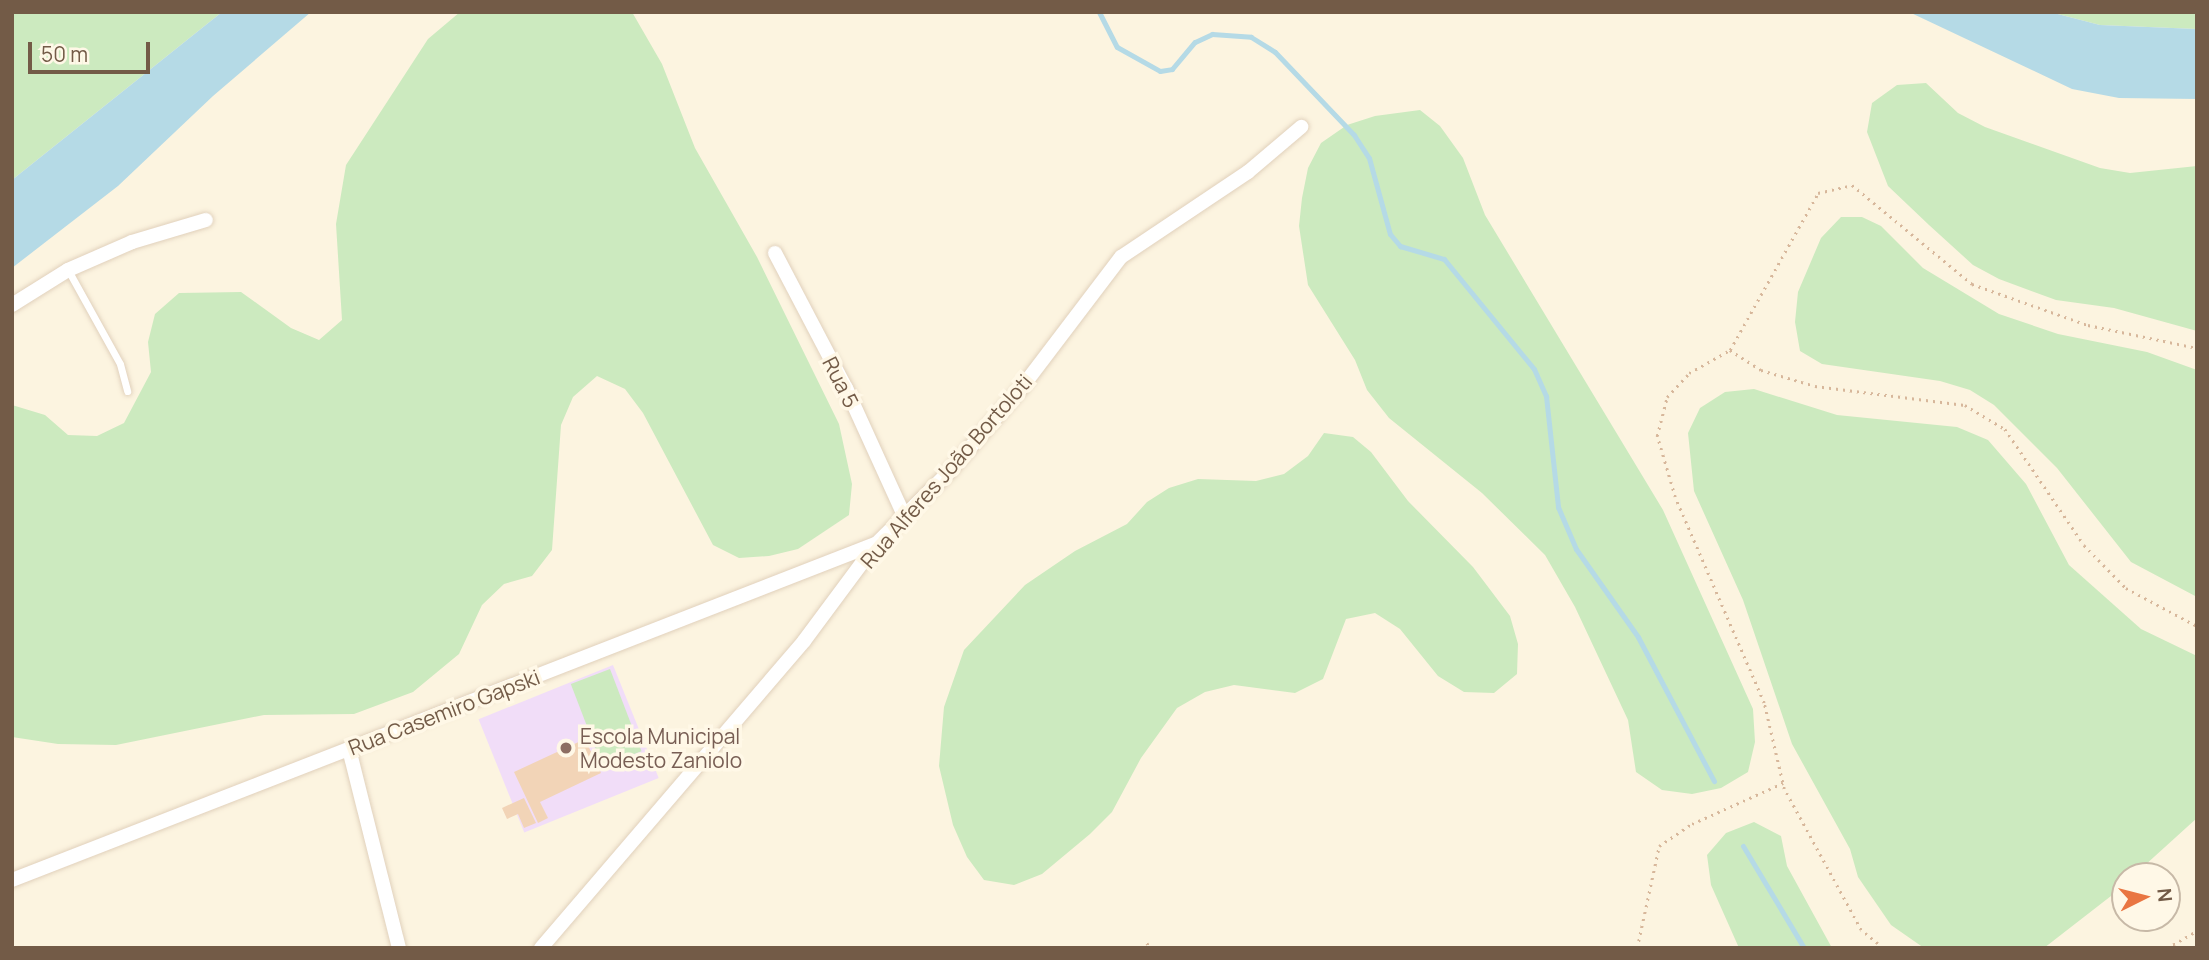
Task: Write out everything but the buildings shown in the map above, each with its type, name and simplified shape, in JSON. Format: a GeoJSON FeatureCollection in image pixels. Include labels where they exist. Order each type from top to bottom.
{"type":"FeatureCollection","features":[{"type":"Feature","properties":{"kind":"street","name":"Rua Alferes João Bortoloti"},"geometry":{"type":"LineString","coordinates":[[541,948],[804,641],[876,544],[903,513],[950,471],[1014,397],[1121,257],[1248,172],[1301,127]]}},
{"type":"Feature","properties":{"kind":"street"},"geometry":{"type":"LineString","coordinates":[[12,305],[68,270],[132,243],[206,220]]}},
{"type":"Feature","properties":{"kind":"street","name":"Rua 5"},"geometry":{"type":"LineString","coordinates":[[775,253],[846,388],[903,513]]}},
{"type":"Feature","properties":{"kind":"street","name":"Rua Casemiro Gapski"},"geometry":{"type":"LineString","coordinates":[[12,880],[876,544]]}},
{"type":"Feature","properties":{"kind":"street"},"geometry":{"type":"LineString","coordinates":[[349,749],[399,948]]}},
{"type":"Feature","properties":{"kind":"lane"},"geometry":{"type":"LineString","coordinates":[[68,270],[114,354],[127,391]]}},
{"type":"Feature","properties":{"kind":"path"},"geometry":{"type":"LineString","coordinates":[[1883,948],[1861,930],[1783,783],[1764,704],[1675,497],[1657,436],[1667,397],[1689,373],[1730,350],[1818,193],[1852,186],[1972,284],[2088,325],[2197,348]]}},
{"type":"Feature","properties":{"kind":"path"},"geometry":{"type":"LineString","coordinates":[[1730,350],[1760,370],[1815,386],[1965,405],[2005,429],[2084,545],[2126,588],[2197,626]]}},
{"type":"Feature","properties":{"kind":"path"},"geometry":{"type":"LineString","coordinates":[[1637,948],[1658,846],[1692,824],[1783,783]]}},
{"type":"Feature","properties":{"kind":"path"},"geometry":{"type":"LineString","coordinates":[[2167,948],[2197,932]]}},
{"type":"Feature","properties":{"kind":"path"},"geometry":{"type":"LineString","coordinates":[[1147,943],[1151,948]]}},
{"type":"Feature","properties":{"kind":"shaded area","name":"Escola Municipal Modesto Zaniolo"},"geometry":{"type":"Polygon","coordinates":[[[613,665],[659,778],[524,832],[479,719],[613,665]]]}},
{"type":"Feature","properties":{"kind":"green space"},"geometry":{"type":"Polygon","coordinates":[[[12,12],[222,12],[12,180],[12,12]]]}},
{"type":"Feature","properties":{"kind":"green space"},"geometry":{"type":"Polygon","coordinates":[[[460,12],[632,12],[662,64],[695,148],[757,257],[839,424],[852,484],[849,515],[798,549],[769,556],[739,558],[713,545],[643,413],[625,389],[597,376],[573,397],[561,425],[552,550],[532,576],[504,584],[482,605],[459,654],[413,692],[354,714],[264,715],[116,745],[58,744],[12,737],[12,405],[45,415],[68,435],[97,436],[124,423],[151,372],[148,342],[155,314],[179,293],[241,292],[291,328],[319,340],[342,320],[336,224],[346,165],[428,39],[460,12]]]}},
{"type":"Feature","properties":{"kind":"green space"},"geometry":{"type":"Polygon","coordinates":[[[2050,12],[2197,12],[2197,29],[2100,25],[2050,12]]]}},
{"type":"Feature","properties":{"kind":"green space"},"geometry":{"type":"Polygon","coordinates":[[[1926,83],[1958,113],[1985,127],[2100,168],[2130,173],[2197,166],[2197,331],[2114,308],[2056,300],[1999,279],[1973,265],[1929,225],[1888,186],[1867,132],[1872,103],[1897,85],[1926,83]]]}},
{"type":"Feature","properties":{"kind":"green space"},"geometry":{"type":"Polygon","coordinates":[[[1420,110],[1440,126],[1463,158],[1485,215],[1663,510],[1753,709],[1755,742],[1748,772],[1721,788],[1692,794],[1662,790],[1636,772],[1628,720],[1575,607],[1545,555],[1482,493],[1389,418],[1367,390],[1355,360],[1308,285],[1299,226],[1308,168],[1321,143],[1347,125],[1375,116],[1420,110]]]}},
{"type":"Feature","properties":{"kind":"green space"},"geometry":{"type":"Polygon","coordinates":[[[1841,217],[1862,217],[1881,226],[1923,268],[1999,314],[2058,334],[2147,352],[2197,370],[2197,597],[2131,562],[2057,468],[1994,405],[1970,390],[1940,381],[1822,364],[1800,351],[1795,322],[1798,292],[1821,238],[1841,217]]]}},
{"type":"Feature","properties":{"kind":"green space"},"geometry":{"type":"Polygon","coordinates":[[[1754,389],[1837,415],[1957,427],[1988,440],[2026,484],[2069,565],[2141,629],[2197,656],[2197,818],[2148,862],[2111,862],[2111,896],[2044,948],[1924,948],[1891,925],[1858,877],[1850,849],[1792,744],[1743,600],[1694,491],[1688,433],[1700,408],[1725,392],[1754,389]]]}},
{"type":"Feature","properties":{"kind":"green space"},"geometry":{"type":"Polygon","coordinates":[[[1324,433],[1353,437],[1371,452],[1408,501],[1473,567],[1510,616],[1518,644],[1517,674],[1494,693],[1464,692],[1438,676],[1400,629],[1375,613],[1346,619],[1323,679],[1295,693],[1234,685],[1205,692],[1177,708],[1141,758],[1112,812],[1090,834],[1042,874],[1014,885],[984,880],[967,857],[953,825],[939,766],[944,707],[964,650],[1025,585],[1075,551],[1127,524],[1147,502],[1169,488],[1198,479],[1256,481],[1284,474],[1308,456],[1324,433]]]}},
{"type":"Feature","properties":{"kind":"green space"},"geometry":{"type":"Polygon","coordinates":[[[610,669],[642,751],[602,766],[571,684],[610,669]]]}},
{"type":"Feature","properties":{"kind":"green space"},"geometry":{"type":"Polygon","coordinates":[[[1754,822],[1781,836],[1787,866],[1832,948],[1739,948],[1711,885],[1707,855],[1726,833],[1754,822]]]}},
{"type":"Feature","properties":{"kind":"water"},"geometry":{"type":"Polygon","coordinates":[[[222,12],[311,12],[213,96],[118,186],[12,268],[12,180],[222,12]]]}},
{"type":"Feature","properties":{"kind":"water"},"geometry":{"type":"Polygon","coordinates":[[[1909,12],[2050,12],[2100,25],[2197,29],[2197,99],[2119,98],[2072,89],[1909,12]]]}},
{"type":"Feature","properties":{"kind":"waterway"},"geometry":{"type":"LineString","coordinates":[[1099,12],[1117,47],[1160,71],[1172,69],[1195,42],[1212,34],[1251,37],[1275,52],[1354,135],[1369,158],[1390,234],[1400,246],[1444,259],[1534,369],[1546,396],[1558,507],[1576,549],[1638,637],[1714,781]]}},
{"type":"Feature","properties":{"kind":"waterway"},"geometry":{"type":"LineString","coordinates":[[1743,846],[1804,948]]}},
{"type":"Feature","properties":{"kind":"place","name":"Escola Municipal Modesto Zaniolo"},"geometry":{"type":"Point","coordinates":[566,748]}}]}
